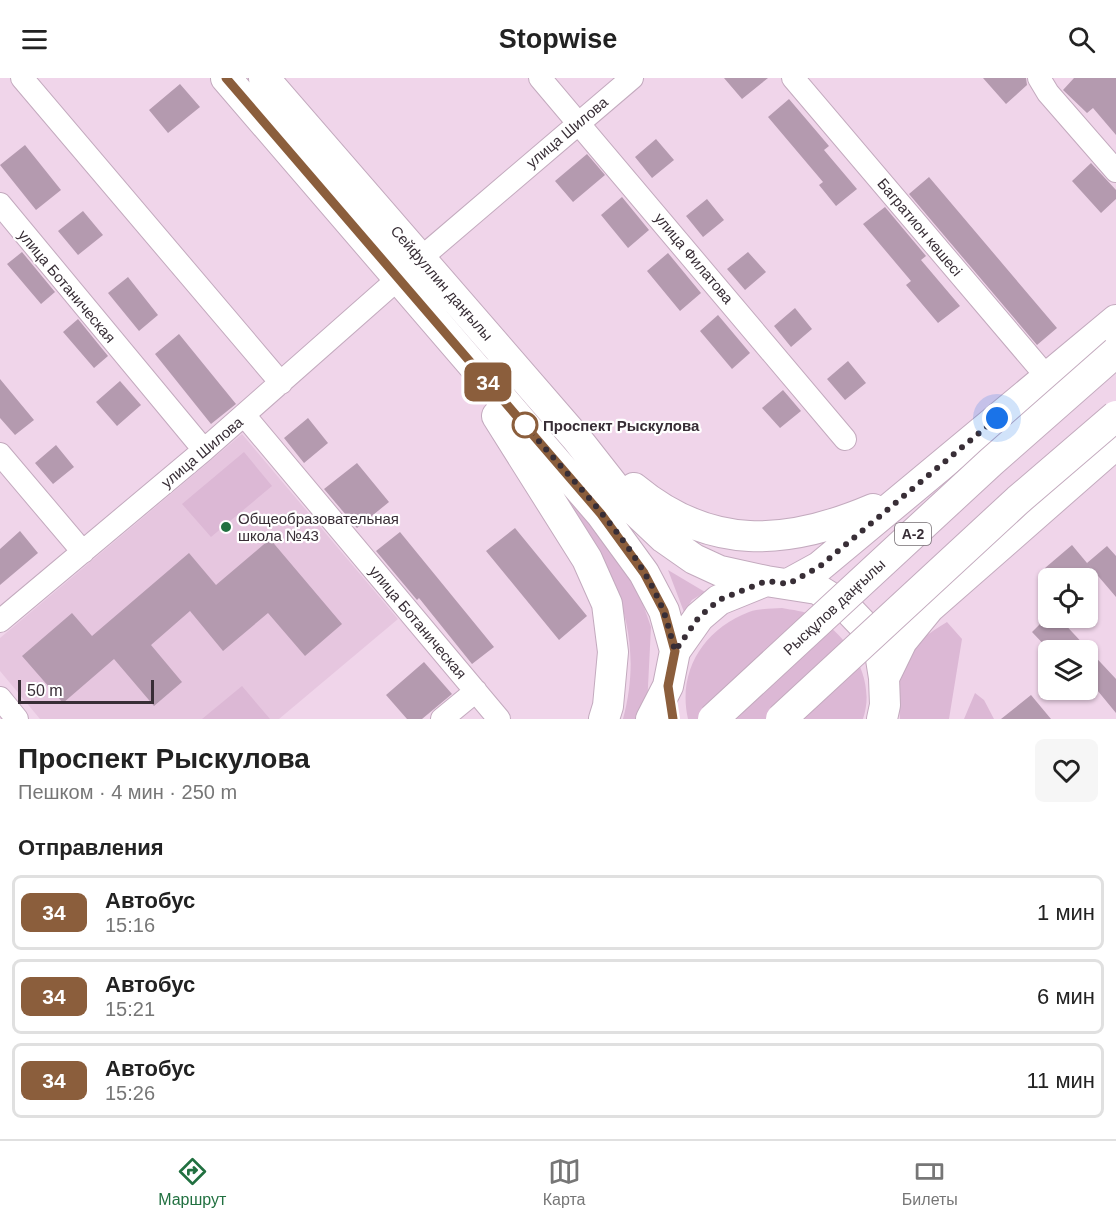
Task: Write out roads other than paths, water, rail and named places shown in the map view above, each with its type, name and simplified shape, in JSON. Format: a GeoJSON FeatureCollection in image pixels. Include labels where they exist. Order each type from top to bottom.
{"type":"FeatureCollection","features":[{"type":"Feature","properties":{"kind":"main road","name":"Сейфуллин даңғылы"},"geometry":{"type":"LineString","coordinates":[[226,78],[601,514],[644,573],[664,611],[675,651]]}},
{"type":"Feature","properties":{"kind":"main road","name":"Сейфуллин даңғылы"},"geometry":{"type":"LineString","coordinates":[[264,78],[577,439],[628,504],[663,538],[720,571],[817,589],[846,607],[867,629],[880,654],[884,678]]}},
{"type":"Feature","properties":{"kind":"main road"},"geometry":{"type":"LineString","coordinates":[[651,719],[668,686],[675,651],[699,617],[719,600],[819,567],[1116,320]]}},
{"type":"Feature","properties":{"kind":"main road"},"geometry":{"type":"LineString","coordinates":[[456,345],[587,559],[607,604],[614,652],[608,706],[604,719]]}},
{"type":"Feature","properties":{"kind":"main road","name":"Рысқұлов даңғылы"},"geometry":{"type":"LineString","coordinates":[[714,719],[991,462],[1116,352]]}},
{"type":"Feature","properties":{"kind":"main road"},"geometry":{"type":"LineString","coordinates":[[1075,355],[1092,353],[1116,362]]}},
{"type":"Feature","properties":{"kind":"main road"},"geometry":{"type":"LineString","coordinates":[[781,719],[1018,500],[1116,416]]}},
{"type":"Feature","properties":{"kind":"main road"},"geometry":{"type":"LineString","coordinates":[[577,439],[646,498],[678,520],[708,530],[738,536],[806,532],[836,525],[873,509],[914,486]]}},
{"type":"Feature","properties":{"kind":"main road"},"geometry":{"type":"LineString","coordinates":[[882,719],[885,705],[884,678],[902,641],[929,608],[1114,451]]}},
{"type":"Feature","properties":{"kind":"main road"},"geometry":{"type":"LineString","coordinates":[[668,686],[673,719]]}},
{"type":"Feature","properties":{"kind":"street"},"geometry":{"type":"LineString","coordinates":[[22,78],[281,383]]}},
{"type":"Feature","properties":{"kind":"street","name":"улица Филатова"},"geometry":{"type":"LineString","coordinates":[[540,78],[579,121],[846,439]]}},
{"type":"Feature","properties":{"kind":"street","name":"улица Шилова"},"geometry":{"type":"LineString","coordinates":[[421,258],[632,78]]}},
{"type":"Feature","properties":{"kind":"street","name":"Багратион көшесі"},"geometry":{"type":"LineString","coordinates":[[793,78],[1047,377]]}},
{"type":"Feature","properties":{"kind":"street"},"geometry":{"type":"LineString","coordinates":[[1039,78],[1048,93],[1116,171]]}},
{"type":"Feature","properties":{"kind":"street","name":"улица Ботаническая"},"geometry":{"type":"LineString","coordinates":[[0,204],[204,450]]}},
{"type":"Feature","properties":{"kind":"street","name":"улица Шилова"},"geometry":{"type":"LineString","coordinates":[[0,621],[204,450],[399,278]]}},
{"type":"Feature","properties":{"kind":"street","name":"улица Ботаническая"},"geometry":{"type":"LineString","coordinates":[[244,415],[500,719]]}},
{"type":"Feature","properties":{"kind":"street"},"geometry":{"type":"LineString","coordinates":[[0,454],[83,552]]}},
{"type":"Feature","properties":{"kind":"street"},"geometry":{"type":"LineString","coordinates":[[442,719],[476,691]]}},
{"type":"Feature","properties":{"kind":"street"},"geometry":{"type":"LineString","coordinates":[[0,698],[17,719]]}},
{"type":"Feature","properties":{"kind":"place","name":"Проспект Рыскулова"},"geometry":{"type":"Point","coordinates":[525,425]}},
{"type":"Feature","properties":{"kind":"place","name":"Общеобразовательная школа №43"},"geometry":{"type":"Point","coordinates":[226,527]}}]}
